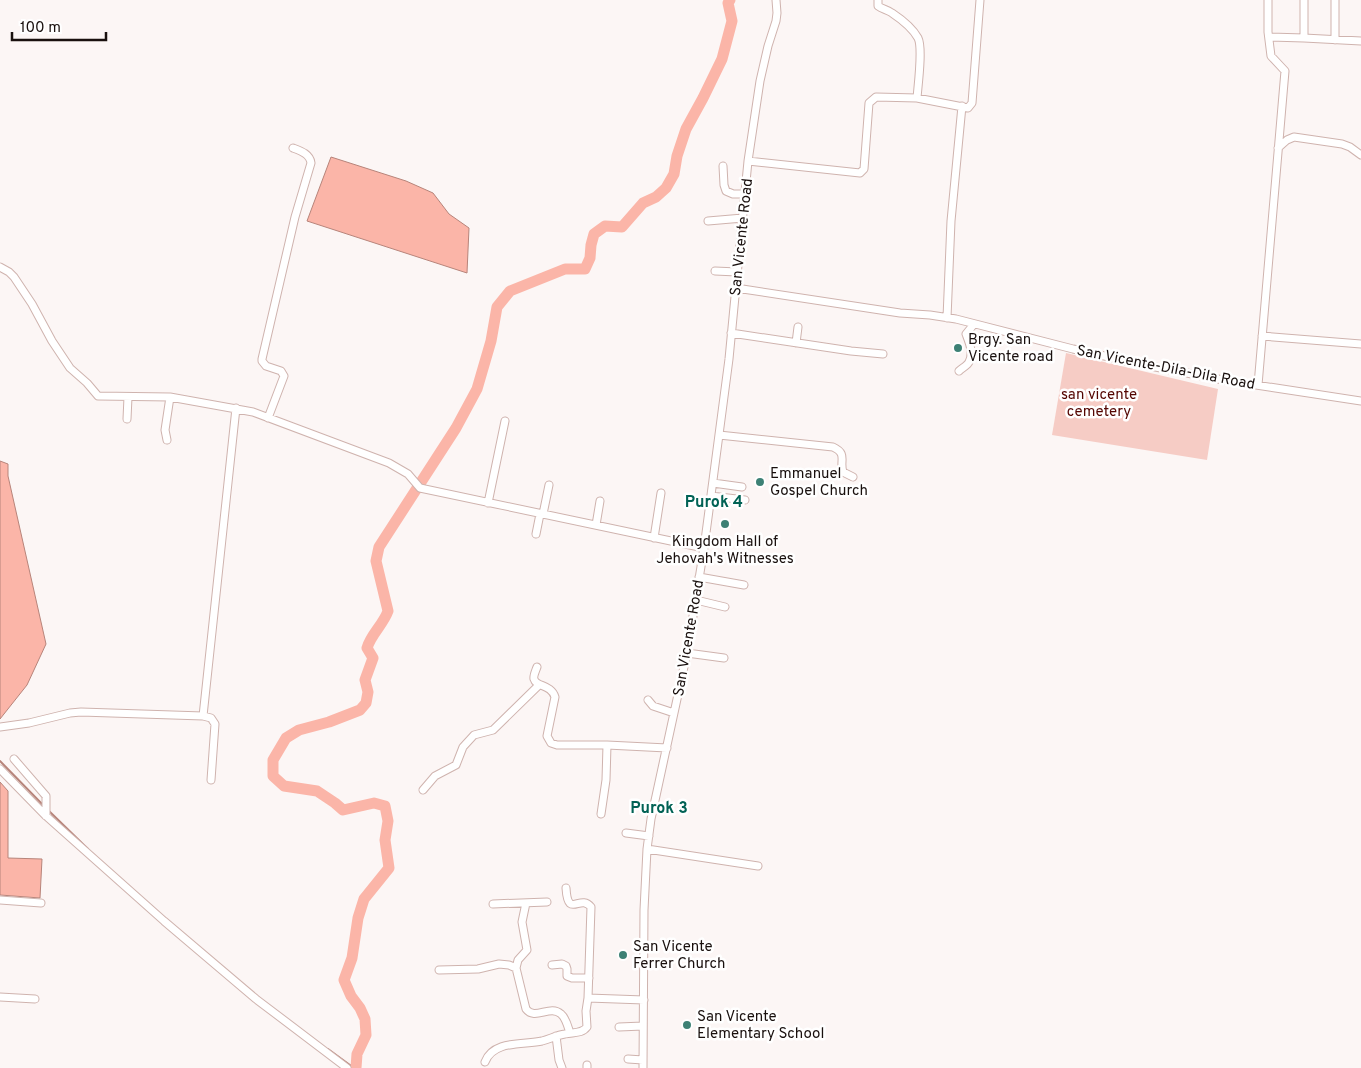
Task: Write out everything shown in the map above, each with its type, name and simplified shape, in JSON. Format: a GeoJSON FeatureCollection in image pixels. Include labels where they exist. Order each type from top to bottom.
{"type":"FeatureCollection","features":[{"type":"Feature","properties":{"kind":"street","name":"San Vicente Road"},"geometry":{"type":"LineString","coordinates":[[643,1068],[644,910],[647,849],[651,819],[687,653],[704,548],[731,333],[748,161],[760,81],[776,21],[776,0]]}},
{"type":"Feature","properties":{"kind":"street"},"geometry":{"type":"LineString","coordinates":[[878,0],[879,8],[890,11],[912,30],[919,40],[917,98]]}},
{"type":"Feature","properties":{"kind":"street"},"geometry":{"type":"LineString","coordinates":[[748,161],[860,173],[864,169],[869,102],[876,97],[917,98],[968,108],[972,103],[980,0]]}},
{"type":"Feature","properties":{"kind":"street"},"geometry":{"type":"LineString","coordinates":[[1258,385],[1285,71],[1271,56],[1268,32],[1268,0]]}},
{"type":"Feature","properties":{"kind":"street"},"geometry":{"type":"LineString","coordinates":[[1304,0],[1304,38]]}},
{"type":"Feature","properties":{"kind":"street"},"geometry":{"type":"LineString","coordinates":[[1335,0],[1335,40]]}},
{"type":"Feature","properties":{"kind":"street"},"geometry":{"type":"LineString","coordinates":[[1270,37],[1361,42]]}},
{"type":"Feature","properties":{"kind":"street"},"geometry":{"type":"LineString","coordinates":[[947,318],[951,222],[962,106]]}},
{"type":"Feature","properties":{"kind":"street"},"geometry":{"type":"LineString","coordinates":[[1278,148],[1287,140],[1294,138],[1342,144],[1361,155]]}},
{"type":"Feature","properties":{"kind":"street"},"geometry":{"type":"LineString","coordinates":[[268,418],[284,376],[281,371],[266,366],[262,359],[295,217],[311,163],[308,156],[294,148]]}},
{"type":"Feature","properties":{"kind":"street"},"geometry":{"type":"LineString","coordinates":[[723,166],[726,191],[733,194],[746,194]]}},
{"type":"Feature","properties":{"kind":"street"},"geometry":{"type":"LineString","coordinates":[[708,221],[743,218]]}},
{"type":"Feature","properties":{"kind":"street"},"geometry":{"type":"LineString","coordinates":[[0,267],[14,277],[70,368],[98,396],[170,397],[253,412],[388,463],[408,474],[420,488],[704,548]]}},
{"type":"Feature","properties":{"kind":"street"},"geometry":{"type":"LineString","coordinates":[[715,272],[737,272]]}},
{"type":"Feature","properties":{"kind":"street","name":"San Vicente-Dila-Dila Road"},"geometry":{"type":"LineString","coordinates":[[736,288],[900,313],[947,318],[1136,363],[1223,380],[1361,401]]}},
{"type":"Feature","properties":{"kind":"street"},"geometry":{"type":"LineString","coordinates":[[959,371],[967,364],[970,358],[970,343],[966,334],[974,324]]}},
{"type":"Feature","properties":{"kind":"street"},"geometry":{"type":"LineString","coordinates":[[796,343],[798,327]]}},
{"type":"Feature","properties":{"kind":"street"},"geometry":{"type":"LineString","coordinates":[[731,333],[883,354]]}},
{"type":"Feature","properties":{"kind":"street"},"geometry":{"type":"LineString","coordinates":[[1262,336],[1361,344]]}},
{"type":"Feature","properties":{"kind":"street"},"geometry":{"type":"LineString","coordinates":[[127,419],[128,397]]}},
{"type":"Feature","properties":{"kind":"street"},"geometry":{"type":"LineString","coordinates":[[167,440],[165,430],[170,397]]}},
{"type":"Feature","properties":{"kind":"street"},"geometry":{"type":"LineString","coordinates":[[203,716],[236,408]]}},
{"type":"Feature","properties":{"kind":"street"},"geometry":{"type":"LineString","coordinates":[[488,503],[505,422]]}},
{"type":"Feature","properties":{"kind":"street"},"geometry":{"type":"LineString","coordinates":[[719,435],[833,447],[842,455],[843,472],[853,477]]}},
{"type":"Feature","properties":{"kind":"street"},"geometry":{"type":"LineString","coordinates":[[712,483],[742,487]]}},
{"type":"Feature","properties":{"kind":"street"},"geometry":{"type":"LineString","coordinates":[[536,534],[549,485]]}},
{"type":"Feature","properties":{"kind":"street"},"geometry":{"type":"LineString","coordinates":[[654,538],[661,493]]}},
{"type":"Feature","properties":{"kind":"street"},"geometry":{"type":"LineString","coordinates":[[711,496],[745,500]]}},
{"type":"Feature","properties":{"kind":"street"},"geometry":{"type":"LineString","coordinates":[[596,525],[600,501]]}},
{"type":"Feature","properties":{"kind":"street"},"geometry":{"type":"LineString","coordinates":[[699,577],[744,585]]}},
{"type":"Feature","properties":{"kind":"street"},"geometry":{"type":"LineString","coordinates":[[696,600],[725,607]]}},
{"type":"Feature","properties":{"kind":"street"},"geometry":{"type":"LineString","coordinates":[[687,653],[724,658]]}},
{"type":"Feature","properties":{"kind":"street"},"geometry":{"type":"LineString","coordinates":[[537,667],[535,682],[548,688],[555,697],[547,736],[551,743],[557,745],[667,748]]}},
{"type":"Feature","properties":{"kind":"street"},"geometry":{"type":"LineString","coordinates":[[423,790],[435,776],[456,765],[463,747],[474,735],[493,730],[539,685]]}},
{"type":"Feature","properties":{"kind":"street"},"geometry":{"type":"LineString","coordinates":[[648,700],[653,706],[674,713]]}},
{"type":"Feature","properties":{"kind":"street"},"geometry":{"type":"LineString","coordinates":[[0,727],[81,712],[203,716],[211,718],[215,724],[211,780]]}},
{"type":"Feature","properties":{"kind":"street"},"geometry":{"type":"LineString","coordinates":[[601,814],[606,780],[607,745]]}},
{"type":"Feature","properties":{"kind":"street"},"geometry":{"type":"LineString","coordinates":[[14,759],[46,796],[46,813]]}},
{"type":"Feature","properties":{"kind":"street"},"geometry":{"type":"LineString","coordinates":[[0,770],[164,922],[256,999],[347,1068]]}},
{"type":"Feature","properties":{"kind":"street"},"geometry":{"type":"LineString","coordinates":[[626,833],[649,836]]}},
{"type":"Feature","properties":{"kind":"street"},"geometry":{"type":"LineString","coordinates":[[647,849],[758,866]]}},
{"type":"Feature","properties":{"kind":"street"},"geometry":{"type":"LineString","coordinates":[[486,1062],[490,1053],[508,1045],[543,1041],[556,1036],[582,1031],[587,1027],[586,1011],[591,907],[586,902],[570,903],[566,888]]}},
{"type":"Feature","properties":{"kind":"street"},"geometry":{"type":"LineString","coordinates":[[0,900],[42,903]]}},
{"type":"Feature","properties":{"kind":"street"},"geometry":{"type":"LineString","coordinates":[[493,904],[547,902]]}},
{"type":"Feature","properties":{"kind":"street"},"geometry":{"type":"LineString","coordinates":[[526,903],[522,922],[527,950],[518,960],[516,968],[526,1011],[532,1014],[548,1011],[560,1013],[565,1019],[570,1033]]}},
{"type":"Feature","properties":{"kind":"street"},"geometry":{"type":"LineString","coordinates":[[439,970],[478,969],[499,964],[516,968]]}},
{"type":"Feature","properties":{"kind":"street"},"geometry":{"type":"LineString","coordinates":[[552,965],[562,964],[566,966],[567,976],[570,978],[588,978]]}},
{"type":"Feature","properties":{"kind":"street"},"geometry":{"type":"LineString","coordinates":[[0,997],[35,998]]}},
{"type":"Feature","properties":{"kind":"street"},"geometry":{"type":"LineString","coordinates":[[588,998],[644,1000]]}},
{"type":"Feature","properties":{"kind":"street"},"geometry":{"type":"LineString","coordinates":[[619,1027],[643,1026]]}},
{"type":"Feature","properties":{"kind":"street"},"geometry":{"type":"LineString","coordinates":[[556,1036],[562,1068]]}},
{"type":"Feature","properties":{"kind":"street"},"geometry":{"type":"LineString","coordinates":[[628,1059],[643,1060]]}},
{"type":"Feature","properties":{"kind":"green space","name":"san vicente cemetery"},"geometry":{"type":"Polygon","coordinates":[[[1066,353],[1218,389],[1207,460],[1052,435],[1066,353]]]}},
{"type":"Feature","properties":{"kind":"shaded area"},"geometry":{"type":"Polygon","coordinates":[[[331,157],[406,181],[433,193],[449,214],[469,228],[467,273],[307,221],[331,157]]]}},
{"type":"Feature","properties":{"kind":"shaded area"},"geometry":{"type":"Polygon","coordinates":[[[0,461],[8,464],[8,476],[46,644],[27,685],[0,719],[0,461]]]}},
{"type":"Feature","properties":{"kind":"shaded area"},"geometry":{"type":"Polygon","coordinates":[[[0,782],[8,791],[8,858],[42,859],[40,898],[0,895],[0,782]]]}},
{"type":"Feature","properties":{"kind":"waterway"},"geometry":{"type":"LineString","coordinates":[[356,1068],[357,1054],[366,1035],[365,1019],[344,980],[352,958],[358,918],[364,899],[389,868],[385,840],[388,821],[385,806],[374,803],[343,810],[317,791],[284,786],[273,776],[273,760],[286,738],[299,730],[329,722],[360,710],[366,703],[368,692],[365,680],[373,658],[367,648],[388,611],[376,561],[379,547],[456,428],[477,389],[491,341],[497,307],[510,291],[565,269],[585,269],[590,258],[594,234],[605,226],[622,227],[643,203],[656,197],[666,188],[674,174],[677,156],[686,129],[722,59],[732,21],[728,3],[730,0]]}},
{"type":"Feature","properties":{"kind":"waterway"},"geometry":{"type":"LineString","coordinates":[[0,761],[44,806]]}},
{"type":"Feature","properties":{"kind":"waterway"},"geometry":{"type":"LineString","coordinates":[[49,811],[88,849]]}},
{"type":"Feature","properties":{"kind":"waterway"},"geometry":{"type":"LineString","coordinates":[[328,1049],[354,1068]]}},
{"type":"Feature","properties":{"kind":"place","name":"Brgy. San Vicente road"},"geometry":{"type":"Point","coordinates":[958,348]}},
{"type":"Feature","properties":{"kind":"place","name":"Emmanuel Gospel Church"},"geometry":{"type":"Point","coordinates":[760,482]}},
{"type":"Feature","properties":{"kind":"place","name":"Kingdom Hall of Jehovah's Witnesses"},"geometry":{"type":"Point","coordinates":[725,524]}},
{"type":"Feature","properties":{"kind":"place","name":"San Vicente Ferrer Church"},"geometry":{"type":"Point","coordinates":[623,955]}},
{"type":"Feature","properties":{"kind":"place","name":"San Vicente Elementary School"},"geometry":{"type":"Point","coordinates":[687,1025]}},
{"type":"Feature","properties":{"kind":"district","name":"Purok 4"},"geometry":{"type":"Point","coordinates":[714,501]}},
{"type":"Feature","properties":{"kind":"district","name":"Purok 3"},"geometry":{"type":"Point","coordinates":[659,807]}}]}
